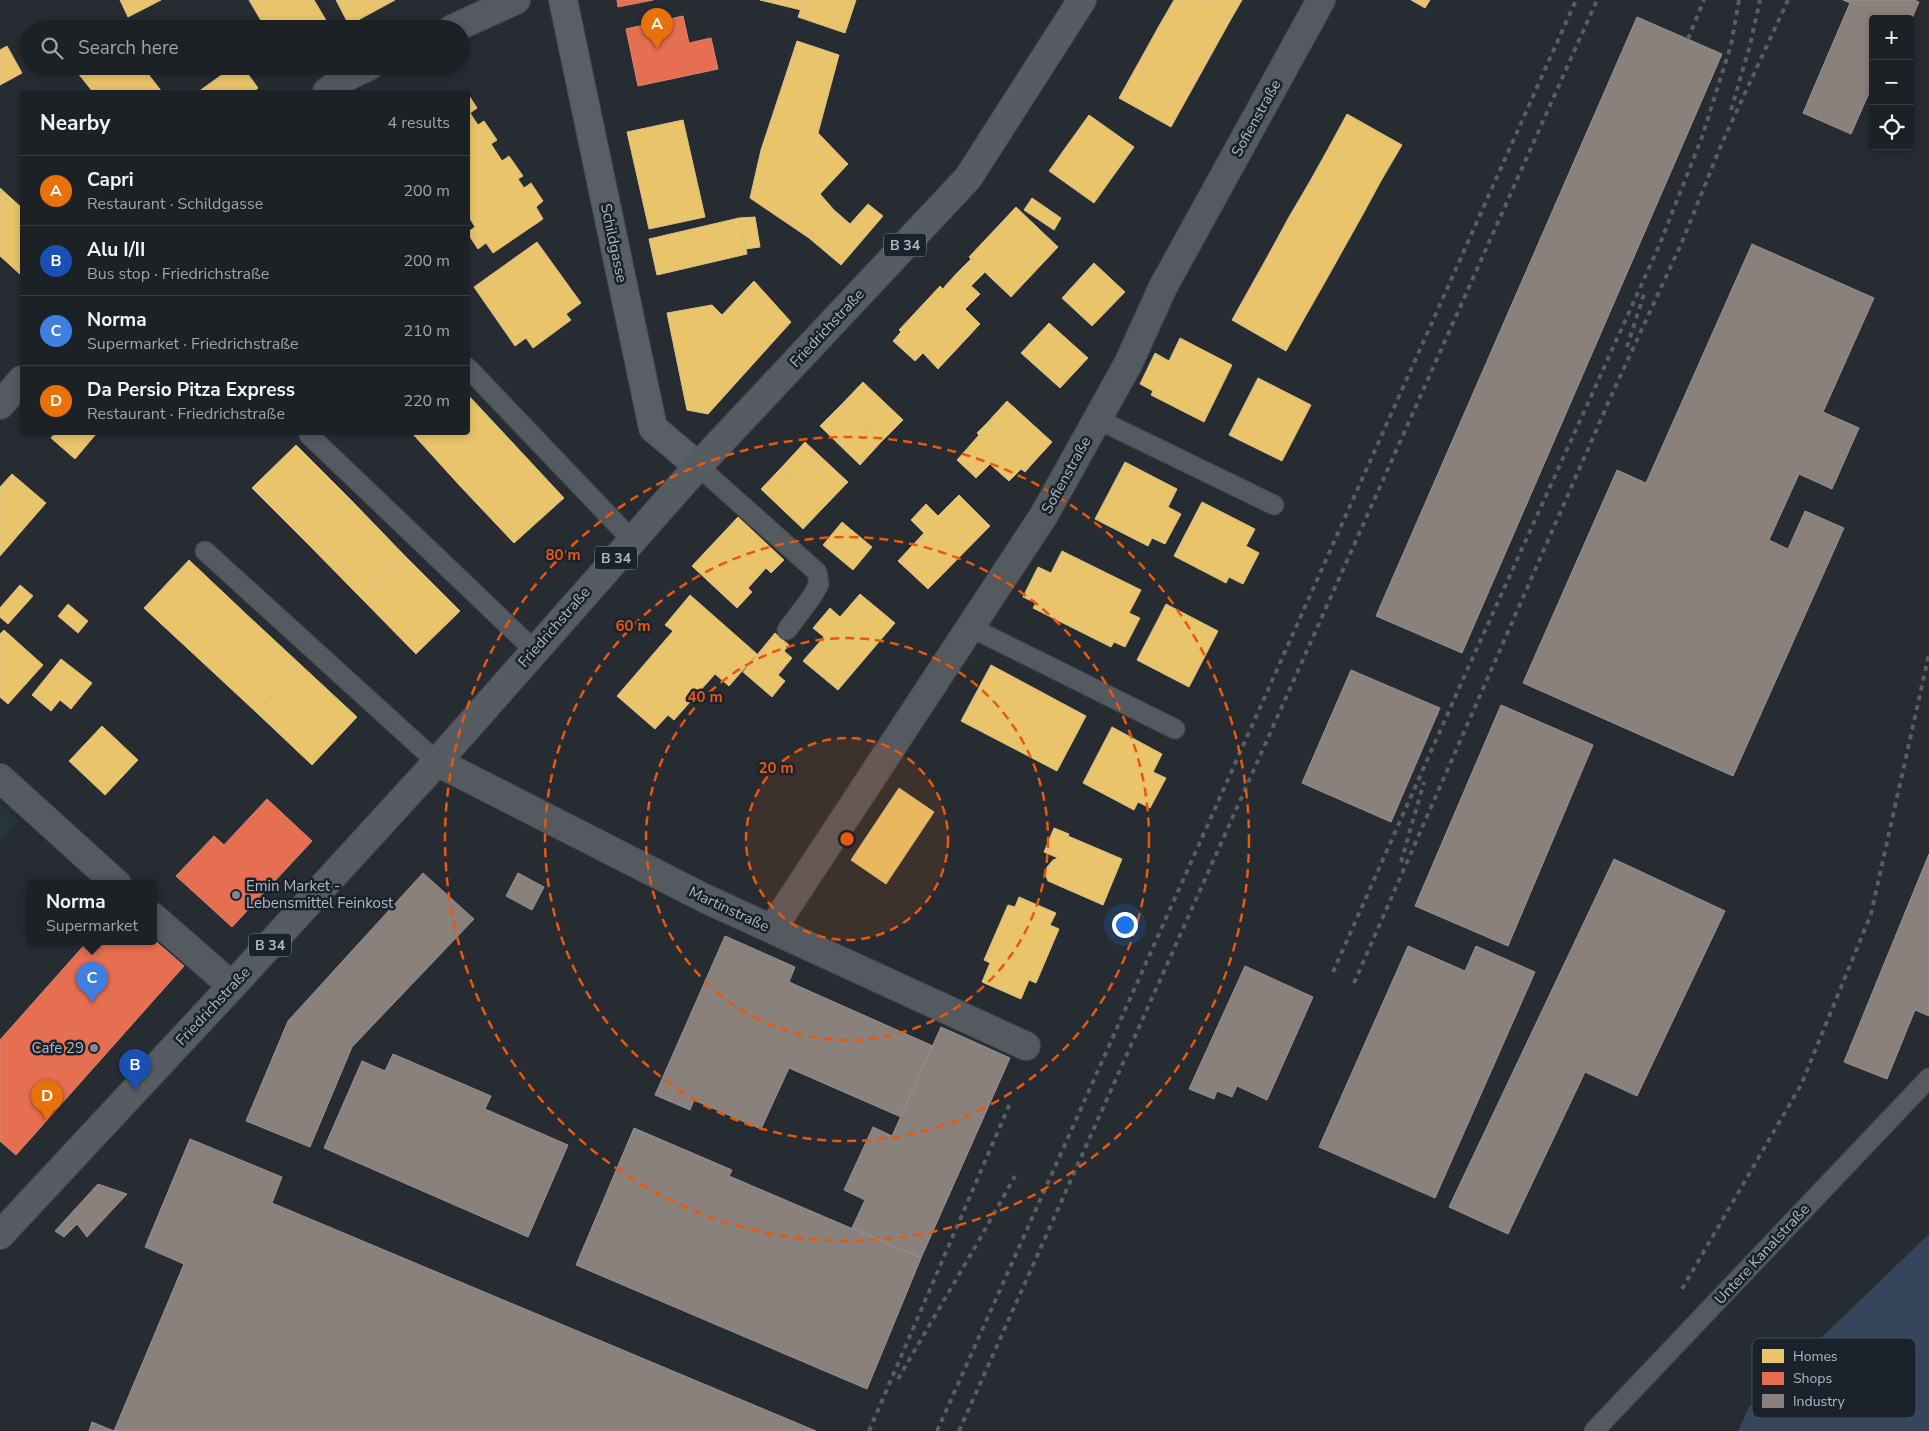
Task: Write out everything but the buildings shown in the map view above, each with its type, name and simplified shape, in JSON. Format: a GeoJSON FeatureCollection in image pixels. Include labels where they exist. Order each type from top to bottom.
{"type":"FeatureCollection","features":[{"type":"Feature","properties":{"kind":"main road","name":"Friedrichstraße"},"geometry":{"type":"LineString","coordinates":[[0,1235],[437,762],[698,466],[968,178],[1082,0]]}},
{"type":"Feature","properties":{"kind":"street"},"geometry":{"type":"LineString","coordinates":[[470,21],[516,0]]}},
{"type":"Feature","properties":{"kind":"street","name":"Schildgasse"},"geometry":{"type":"LineString","coordinates":[[563,0],[653,428],[698,466]]}},
{"type":"Feature","properties":{"kind":"street","name":"Sofienstraße"},"geometry":{"type":"LineString","coordinates":[[772,929],[1044,515],[1128,364],[1163,288],[1321,0]]}},
{"type":"Feature","properties":{"kind":"street"},"geometry":{"type":"LineString","coordinates":[[330,90],[350,75]]}},
{"type":"Feature","properties":{"kind":"street"},"geometry":{"type":"LineString","coordinates":[[0,405],[20,382]]}},
{"type":"Feature","properties":{"kind":"street","name":"Martinstraße"},"geometry":{"type":"LineString","coordinates":[[437,762],[704,898],[1026,1046]]}},
{"type":"Feature","properties":{"kind":"street"},"geometry":{"type":"LineString","coordinates":[[0,778],[113,880]]}},
{"type":"Feature","properties":{"kind":"street"},"geometry":{"type":"LineString","coordinates":[[157,920],[232,986]]}},
{"type":"Feature","properties":{"kind":"lane"},"geometry":{"type":"LineString","coordinates":[[470,370],[632,540]]}},
{"type":"Feature","properties":{"kind":"lane"},"geometry":{"type":"LineString","coordinates":[[1097,419],[1274,505]]}},
{"type":"Feature","properties":{"kind":"lane"},"geometry":{"type":"LineString","coordinates":[[308,435],[534,650]]}},
{"type":"Feature","properties":{"kind":"lane"},"geometry":{"type":"LineString","coordinates":[[698,466],[817,572],[819,584],[787,630]]}},
{"type":"Feature","properties":{"kind":"lane"},"geometry":{"type":"LineString","coordinates":[[205,551],[437,762]]}},
{"type":"Feature","properties":{"kind":"lane"},"geometry":{"type":"LineString","coordinates":[[970,627],[1175,729]]}},
{"type":"Feature","properties":{"kind":"lane","name":"Untere Kanalstraße"},"geometry":{"type":"LineString","coordinates":[[1594,1431],[1929,1078]]}},
{"type":"Feature","properties":{"kind":"shaded area"},"geometry":{"type":"Polygon","coordinates":[[[0,804],[18,821],[0,842],[0,804]]]}},
{"type":"Feature","properties":{"kind":"water"},"geometry":{"type":"Polygon","coordinates":[[[1929,1234],[1929,1431],[1738,1431],[1752,1404],[1752,1418],[1916,1418],[1916,1338],[1821,1338],[1929,1234]]]}},
{"type":"Feature","properties":{"kind":"railway"},"geometry":{"type":"LineString","coordinates":[[937,1431],[1576,0]]}},
{"type":"Feature","properties":{"kind":"railway"},"geometry":{"type":"LineString","coordinates":[[959,1431],[1597,0]]}},
{"type":"Feature","properties":{"kind":"railway"},"geometry":{"type":"LineString","coordinates":[[1688,39],[1704,0]]}},
{"type":"Feature","properties":{"kind":"railway"},"geometry":{"type":"LineString","coordinates":[[1333,972],[1659,246],[1702,137],[1731,45],[1739,0]]}},
{"type":"Feature","properties":{"kind":"railway"},"geometry":{"type":"LineString","coordinates":[[1731,110],[1750,45],[1760,0]]}},
{"type":"Feature","properties":{"kind":"railway"},"geometry":{"type":"LineString","coordinates":[[1354,983],[1613,392],[1682,242],[1722,143],[1788,0]]}},
{"type":"Feature","properties":{"kind":"railway"},"geometry":{"type":"LineString","coordinates":[[1627,347],[1644,294]]}},
{"type":"Feature","properties":{"kind":"railway"},"geometry":{"type":"LineString","coordinates":[[1682,1289],[1801,1085],[1871,914],[1929,654]]}},
{"type":"Feature","properties":{"kind":"railway"},"geometry":{"type":"LineString","coordinates":[[1401,862],[1424,782]]}},
{"type":"Feature","properties":{"kind":"railway"},"geometry":{"type":"LineString","coordinates":[[869,1431],[1011,1101]]}},
{"type":"Feature","properties":{"kind":"railway"},"geometry":{"type":"LineString","coordinates":[[898,1379],[1015,1176]]}},
{"type":"Feature","properties":{"kind":"place","name":"Capri"},"geometry":{"type":"Point","coordinates":[657,49]}},
{"type":"Feature","properties":{"kind":"place","name":"Emin Market - Lebensmittel Feinkost"},"geometry":{"type":"Point","coordinates":[236,895]}},
{"type":"Feature","properties":{"kind":"place","name":"Norma"},"geometry":{"type":"Point","coordinates":[92,1003]}},
{"type":"Feature","properties":{"kind":"place","name":"Cafe 29"},"geometry":{"type":"Point","coordinates":[94,1048]}},
{"type":"Feature","properties":{"kind":"place","name":"Alu I/II"},"geometry":{"type":"Point","coordinates":[135,1090]}},
{"type":"Feature","properties":{"kind":"place","name":"Da Persio Pitza Express"},"geometry":{"type":"Point","coordinates":[47,1121]}}]}
